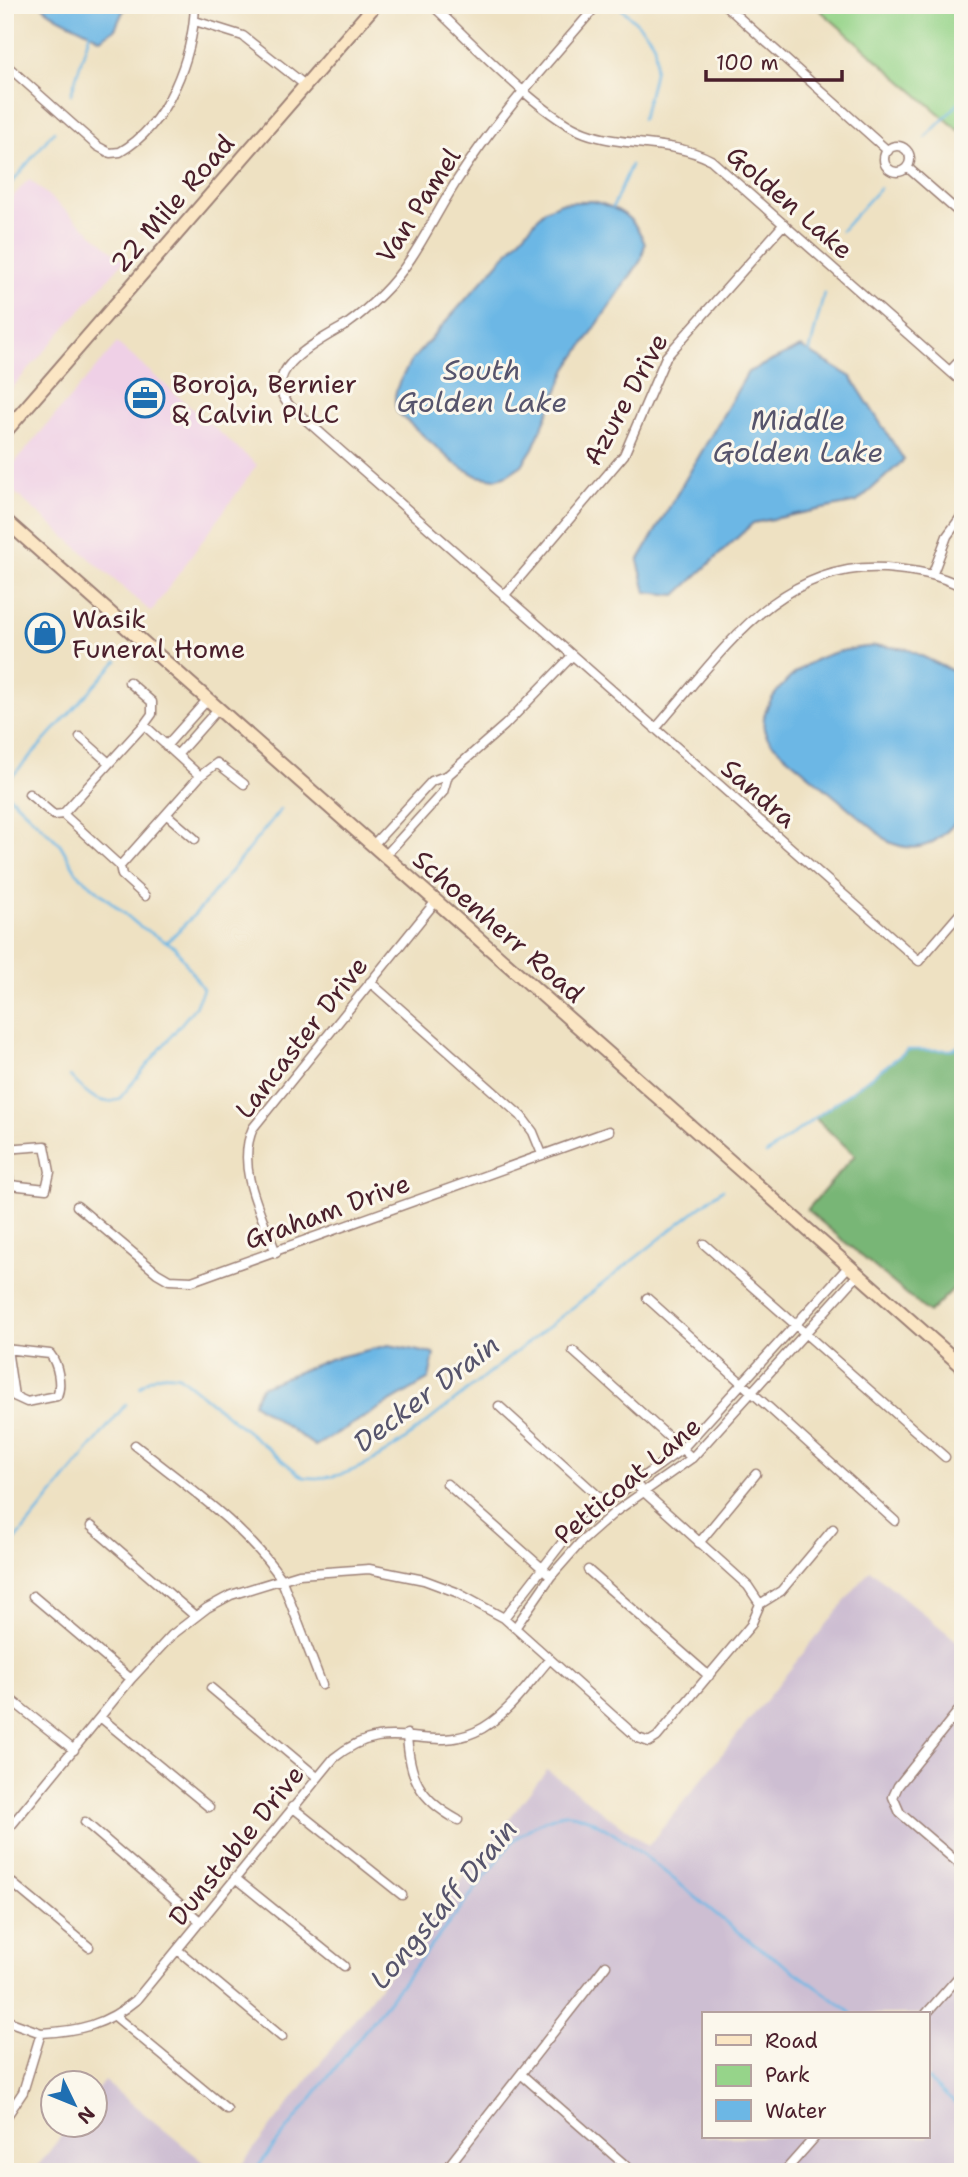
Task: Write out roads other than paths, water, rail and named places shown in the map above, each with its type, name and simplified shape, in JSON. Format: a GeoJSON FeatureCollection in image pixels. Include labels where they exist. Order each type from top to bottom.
{"type":"FeatureCollection","features":[{"type":"Feature","properties":{"kind":"street"},"geometry":{"type":"LineString","coordinates":[[5,64],[106,151],[120,152],[144,131],[169,100],[180,79],[195,21],[195,5]]}},
{"type":"Feature","properties":{"kind":"street","name":"22 Mile Road"},"geometry":{"type":"LineString","coordinates":[[5,432],[375,5]]}},
{"type":"Feature","properties":{"kind":"street","name":"Golden Lake"},"geometry":{"type":"LineString","coordinates":[[432,5],[558,119],[585,133],[697,153],[730,176],[963,383]]}},
{"type":"Feature","properties":{"kind":"street","name":"Van Pamel"},"geometry":{"type":"LineString","coordinates":[[504,596],[284,401],[279,388],[285,370],[301,353],[356,318],[398,278],[458,178],[524,90],[597,5]]}},
{"type":"Feature","properties":{"kind":"street"},"geometry":{"type":"LineString","coordinates":[[725,5],[888,150]]}},
{"type":"Feature","properties":{"kind":"street"},"geometry":{"type":"LineString","coordinates":[[195,21],[243,36],[305,86]]}},
{"type":"Feature","properties":{"kind":"street"},"geometry":{"type":"LineString","coordinates":[[900,146],[907,150],[910,161],[907,167],[898,172],[892,171],[884,161],[888,150],[900,146]]}},
{"type":"Feature","properties":{"kind":"street"},"geometry":{"type":"LineString","coordinates":[[907,167],[963,216]]}},
{"type":"Feature","properties":{"kind":"street","name":"Azure Drive"},"geometry":{"type":"LineString","coordinates":[[504,596],[624,455],[666,357],[784,224]]}},
{"type":"Feature","properties":{"kind":"street"},"geometry":{"type":"LineString","coordinates":[[950,371],[963,357]]}},
{"type":"Feature","properties":{"kind":"street"},"geometry":{"type":"LineString","coordinates":[[933,573],[947,536],[963,514]]}},
{"type":"Feature","properties":{"kind":"street","name":"Schoenherr Road"},"geometry":{"type":"LineString","coordinates":[[5,520],[963,1367]]}},
{"type":"Feature","properties":{"kind":"street"},"geometry":{"type":"LineString","coordinates":[[655,729],[761,611],[797,586],[831,573],[859,568],[933,573],[963,587]]}},
{"type":"Feature","properties":{"kind":"street","name":"Sandra"},"geometry":{"type":"LineString","coordinates":[[504,596],[919,961],[963,910]]}},
{"type":"Feature","properties":{"kind":"street"},"geometry":{"type":"LineString","coordinates":[[373,845],[432,781],[448,775],[505,725],[572,656]]}},
{"type":"Feature","properties":{"kind":"street"},"geometry":{"type":"LineString","coordinates":[[29,794],[54,815],[64,814],[144,725],[152,714],[152,702],[129,682]]}},
{"type":"Feature","properties":{"kind":"street"},"geometry":{"type":"LineString","coordinates":[[166,746],[208,699]]}},
{"type":"Feature","properties":{"kind":"street"},"geometry":{"type":"LineString","coordinates":[[177,755],[218,709]]}},
{"type":"Feature","properties":{"kind":"street"},"geometry":{"type":"LineString","coordinates":[[144,725],[200,776]]}},
{"type":"Feature","properties":{"kind":"street"},"geometry":{"type":"LineString","coordinates":[[80,737],[109,763]]}},
{"type":"Feature","properties":{"kind":"street"},"geometry":{"type":"LineString","coordinates":[[120,866],[200,776],[217,763],[244,784]]}},
{"type":"Feature","properties":{"kind":"street"},"geometry":{"type":"LineString","coordinates":[[385,856],[443,792],[448,775]]}},
{"type":"Feature","properties":{"kind":"street"},"geometry":{"type":"LineString","coordinates":[[64,814],[120,866],[122,875],[145,896]]}},
{"type":"Feature","properties":{"kind":"street"},"geometry":{"type":"LineString","coordinates":[[166,814],[195,839]]}},
{"type":"Feature","properties":{"kind":"street","name":"Lancaster Drive"},"geometry":{"type":"LineString","coordinates":[[276,1253],[249,1177],[246,1151],[250,1134],[266,1108],[436,901]]}},
{"type":"Feature","properties":{"kind":"street"},"geometry":{"type":"LineString","coordinates":[[370,982],[521,1116],[533,1132],[542,1154]]}},
{"type":"Feature","properties":{"kind":"street","name":"Graham Drive"},"geometry":{"type":"LineString","coordinates":[[77,1206],[150,1269],[169,1280],[184,1282],[205,1278],[276,1253],[609,1131]]}},
{"type":"Feature","properties":{"kind":"street"},"geometry":{"type":"LineString","coordinates":[[45,1146],[50,1172],[46,1189],[10,1185],[5,1151],[45,1146]]}},
{"type":"Feature","properties":{"kind":"street"},"geometry":{"type":"LineString","coordinates":[[704,1244],[946,1457]]}},
{"type":"Feature","properties":{"kind":"street","name":"Petticoat Lane"},"geometry":{"type":"LineString","coordinates":[[504,1618],[562,1543],[606,1503],[682,1449],[798,1324],[854,1271]]}},
{"type":"Feature","properties":{"kind":"street","name":"Petticoat Lane"},"geometry":{"type":"LineString","coordinates":[[515,1628],[551,1576],[581,1542],[615,1512],[692,1458],[807,1332],[854,1271]]}},
{"type":"Feature","properties":{"kind":"street"},"geometry":{"type":"LineString","coordinates":[[647,1298],[895,1521]]}},
{"type":"Feature","properties":{"kind":"street"},"geometry":{"type":"LineString","coordinates":[[6,1349],[53,1358],[60,1391],[57,1396],[27,1402],[14,1396],[6,1349]]}},
{"type":"Feature","properties":{"kind":"street"},"geometry":{"type":"LineString","coordinates":[[573,1351],[692,1458]]}},
{"type":"Feature","properties":{"kind":"street"},"geometry":{"type":"LineString","coordinates":[[499,1406],[615,1512]]}},
{"type":"Feature","properties":{"kind":"street"},"geometry":{"type":"LineString","coordinates":[[135,1445],[227,1518],[263,1554],[281,1578],[322,1685]]}},
{"type":"Feature","properties":{"kind":"street"},"geometry":{"type":"LineString","coordinates":[[699,1543],[756,1475]]}},
{"type":"Feature","properties":{"kind":"street"},"geometry":{"type":"LineString","coordinates":[[634,1483],[748,1586],[760,1604]]}},
{"type":"Feature","properties":{"kind":"street"},"geometry":{"type":"LineString","coordinates":[[447,1484],[551,1576]]}},
{"type":"Feature","properties":{"kind":"street"},"geometry":{"type":"LineString","coordinates":[[91,1525],[195,1616]]}},
{"type":"Feature","properties":{"kind":"street"},"geometry":{"type":"LineString","coordinates":[[5,1833],[159,1648],[195,1616],[231,1595],[281,1578],[337,1569],[402,1574],[444,1587],[504,1618],[638,1738],[649,1742],[751,1625],[760,1604],[780,1591],[833,1530]]}},
{"type":"Feature","properties":{"kind":"street"},"geometry":{"type":"LineString","coordinates":[[588,1570],[709,1676]]}},
{"type":"Feature","properties":{"kind":"street"},"geometry":{"type":"LineString","coordinates":[[33,1596],[131,1679]]}},
{"type":"Feature","properties":{"kind":"street","name":"Dunstable Drive"},"geometry":{"type":"LineString","coordinates":[[41,2033],[84,2029],[116,2017],[136,2000],[179,1951],[317,1777],[354,1744],[375,1736],[407,1734],[446,1738],[475,1732],[506,1709],[549,1660]]}},
{"type":"Feature","properties":{"kind":"street"},"geometry":{"type":"LineString","coordinates":[[211,1688],[317,1777]]}},
{"type":"Feature","properties":{"kind":"street"},"geometry":{"type":"LineString","coordinates":[[5,1695],[74,1750]]}},
{"type":"Feature","properties":{"kind":"street"},"geometry":{"type":"LineString","coordinates":[[963,1705],[898,1786],[894,1802],[900,1812],[963,1867]]}},
{"type":"Feature","properties":{"kind":"street"},"geometry":{"type":"LineString","coordinates":[[100,1717],[209,1807]]}},
{"type":"Feature","properties":{"kind":"street"},"geometry":{"type":"LineString","coordinates":[[407,1734],[408,1758],[415,1781],[439,1809],[458,1820]]}},
{"type":"Feature","properties":{"kind":"street"},"geometry":{"type":"LineString","coordinates":[[292,1807],[402,1895]]}},
{"type":"Feature","properties":{"kind":"street"},"geometry":{"type":"LineString","coordinates":[[5,1815],[14,1822]]}},
{"type":"Feature","properties":{"kind":"street"},"geometry":{"type":"LineString","coordinates":[[85,1822],[201,1922]]}},
{"type":"Feature","properties":{"kind":"street"},"geometry":{"type":"LineString","coordinates":[[5,1877],[89,1947]]}},
{"type":"Feature","properties":{"kind":"street"},"geometry":{"type":"LineString","coordinates":[[235,1878],[344,1966]]}},
{"type":"Feature","properties":{"kind":"street"},"geometry":{"type":"LineString","coordinates":[[179,1951],[282,2036]]}},
{"type":"Feature","properties":{"kind":"street"},"geometry":{"type":"LineString","coordinates":[[444,2172],[606,1965]]}},
{"type":"Feature","properties":{"kind":"street"},"geometry":{"type":"LineString","coordinates":[[928,2012],[963,1972]]}},
{"type":"Feature","properties":{"kind":"street"},"geometry":{"type":"LineString","coordinates":[[116,2017],[227,2109]]}},
{"type":"Feature","properties":{"kind":"street"},"geometry":{"type":"LineString","coordinates":[[5,2020],[41,2033],[23,2092],[5,2119]]}},
{"type":"Feature","properties":{"kind":"street"},"geometry":{"type":"LineString","coordinates":[[522,2075],[633,2172]]}},
{"type":"Feature","properties":{"kind":"street"},"geometry":{"type":"LineString","coordinates":[[784,2172],[814,2138]]}},
{"type":"Feature","properties":{"kind":"water"},"geometry":{"type":"Polygon","coordinates":[[[41,5],[126,5],[115,29],[100,39],[41,5]]]}},
{"type":"Feature","properties":{"kind":"water","name":"South Golden Lake"},"geometry":{"type":"Polygon","coordinates":[[[592,201],[618,210],[636,226],[645,244],[641,260],[567,369],[533,448],[522,465],[495,479],[477,476],[454,463],[397,412],[395,398],[398,385],[412,360],[545,210],[560,203],[592,201]]]}},
{"type":"Feature","properties":{"kind":"water","name":"Middle Golden Lake"},"geometry":{"type":"Polygon","coordinates":[[[801,347],[851,377],[904,460],[857,502],[753,523],[676,595],[646,592],[638,561],[748,372],[801,347]]]}},
{"type":"Feature","properties":{"kind":"water"},"geometry":{"type":"Polygon","coordinates":[[[881,646],[907,649],[963,676],[963,814],[939,838],[921,847],[911,848],[889,842],[784,754],[769,740],[764,729],[764,718],[773,697],[799,671],[832,653],[881,646]]]}},
{"type":"Feature","properties":{"kind":"water"},"geometry":{"type":"Polygon","coordinates":[[[389,1345],[434,1354],[429,1379],[315,1446],[253,1403],[261,1387],[330,1359],[389,1345]]]}},
{"type":"Feature","properties":{"kind":"waterway"},"geometry":{"type":"LineString","coordinates":[[620,7],[644,30],[654,47],[655,67],[642,119]]}},
{"type":"Feature","properties":{"kind":"waterway"},"geometry":{"type":"LineString","coordinates":[[71,94],[91,29]]}},
{"type":"Feature","properties":{"kind":"waterway"},"geometry":{"type":"LineString","coordinates":[[925,138],[963,99]]}},
{"type":"Feature","properties":{"kind":"waterway"},"geometry":{"type":"LineString","coordinates":[[5,191],[54,131]]}},
{"type":"Feature","properties":{"kind":"waterway"},"geometry":{"type":"LineString","coordinates":[[613,207],[631,165]]}},
{"type":"Feature","properties":{"kind":"waterway"},"geometry":{"type":"LineString","coordinates":[[841,231],[880,188]]}},
{"type":"Feature","properties":{"kind":"waterway"},"geometry":{"type":"LineString","coordinates":[[809,354],[824,293]]}},
{"type":"Feature","properties":{"kind":"waterway"},"geometry":{"type":"LineString","coordinates":[[5,784],[117,661]]}},
{"type":"Feature","properties":{"kind":"waterway"},"geometry":{"type":"LineString","coordinates":[[5,792],[60,844],[77,873],[138,925],[175,947],[203,989],[195,1007],[120,1098],[113,1101],[99,1100],[86,1092],[70,1076]]}},
{"type":"Feature","properties":{"kind":"waterway"},"geometry":{"type":"LineString","coordinates":[[167,942],[200,909],[281,809]]}},
{"type":"Feature","properties":{"kind":"waterway","name":"Decker Drain"},"geometry":{"type":"LineString","coordinates":[[766,1154],[908,1050],[952,1050],[963,1043]]}},
{"type":"Feature","properties":{"kind":"waterway","name":"Decker Drain"},"geometry":{"type":"LineString","coordinates":[[140,1387],[158,1376],[179,1376],[303,1477],[343,1474],[368,1463],[402,1442],[723,1189]]}},
{"type":"Feature","properties":{"kind":"waterway","name":"Decker Drain"},"geometry":{"type":"LineString","coordinates":[[5,1553],[126,1404]]}},
{"type":"Feature","properties":{"kind":"waterway","name":"Longstaff Drain"},"geometry":{"type":"LineString","coordinates":[[254,2172],[514,1840],[533,1827],[564,1814],[590,1820],[638,1851],[757,1946],[849,2012]]}},
{"type":"Feature","properties":{"kind":"waterway"},"geometry":{"type":"LineString","coordinates":[[930,2081],[963,2111]]}},
{"type":"Feature","properties":{"kind":"place","name":"Boroja, Bernier & Calvin PLLC"},"geometry":{"type":"Point","coordinates":[145,398]}},
{"type":"Feature","properties":{"kind":"place","name":"Wasik Funeral Home"},"geometry":{"type":"Point","coordinates":[45,633]}}]}
